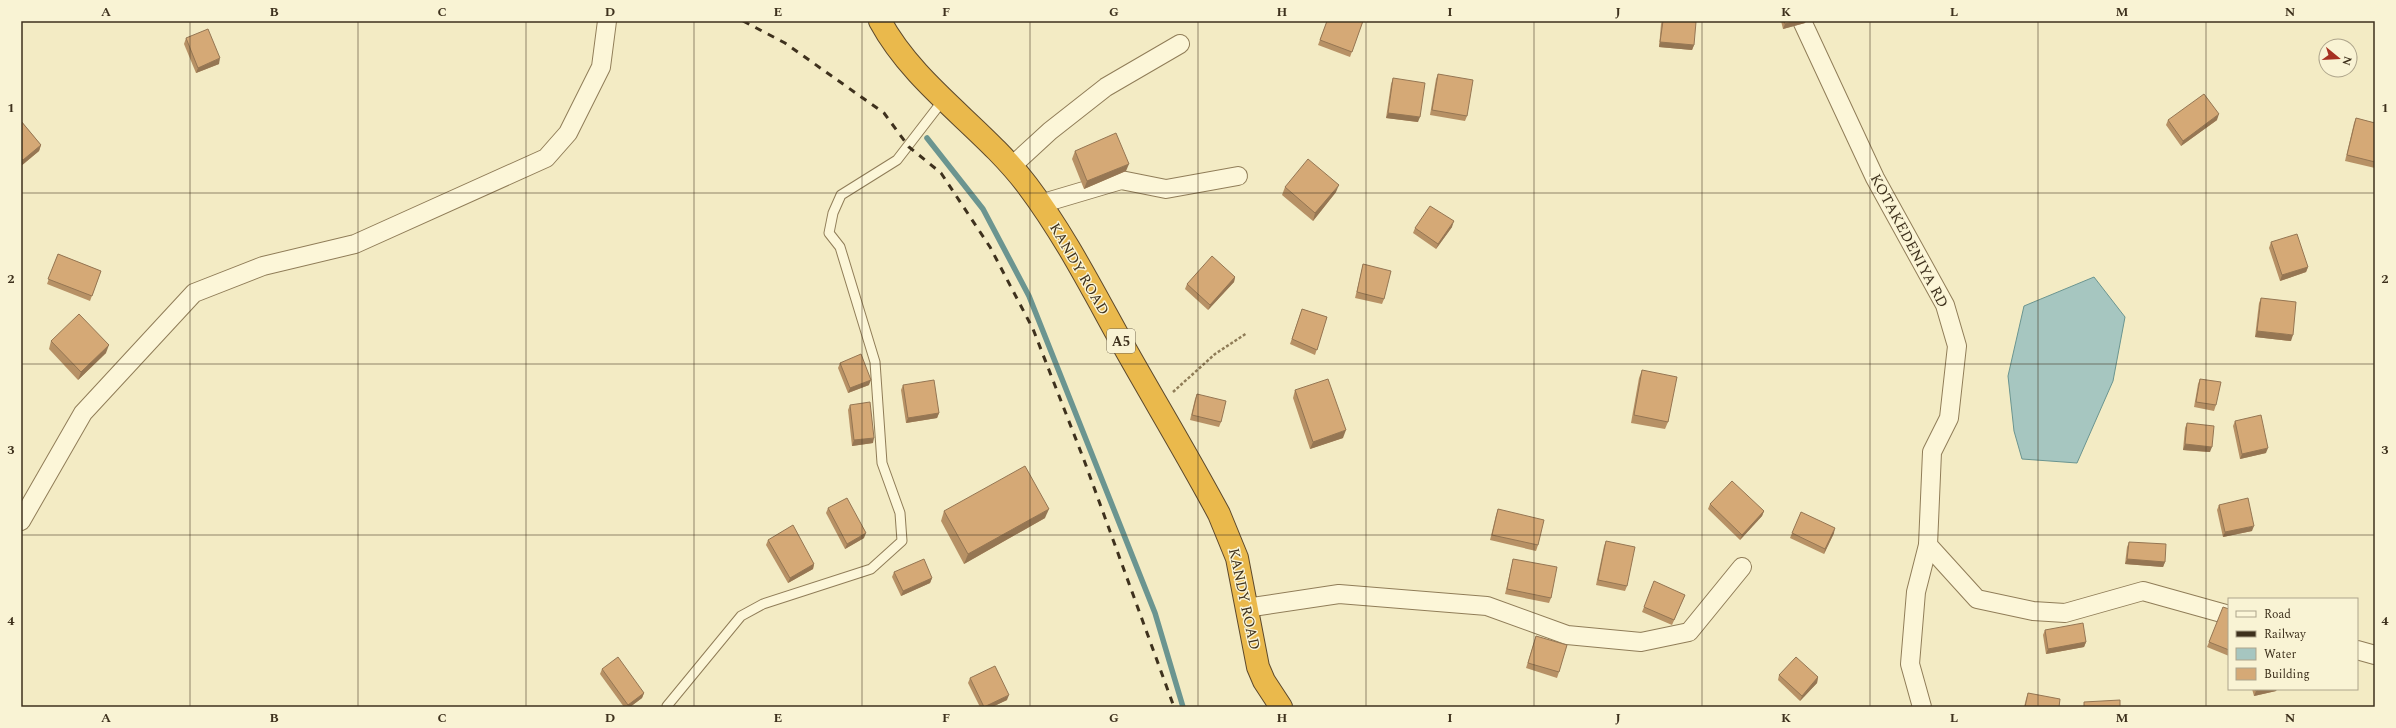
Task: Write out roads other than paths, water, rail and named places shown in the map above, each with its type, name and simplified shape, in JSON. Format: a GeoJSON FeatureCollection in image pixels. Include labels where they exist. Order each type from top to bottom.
{"type":"FeatureCollection","features":[{"type":"Feature","properties":{"kind":"highway","name":"KANDY ROAD"},"geometry":{"type":"LineString","coordinates":[[880,21],[900,52],[944,99],[1012,166],[1040,204],[1069,249],[1158,403],[1230,537],[1242,579],[1246,608],[1258,667],[1264,681],[1281,707]]}},
{"type":"Feature","properties":{"kind":"street"},"geometry":{"type":"LineString","coordinates":[[21,521],[83,413],[194,293],[263,266],[355,244],[546,158],[568,133],[601,67],[607,21]]}},
{"type":"Feature","properties":{"kind":"street","name":"KOTAKEDENIYA RD"},"geometry":{"type":"LineString","coordinates":[[1802,21],[1875,178],[1945,305],[1957,346],[1949,418],[1932,452],[1928,545],[1916,592],[1910,664],[1922,707]]}},
{"type":"Feature","properties":{"kind":"street"},"geometry":{"type":"LineString","coordinates":[[1012,166],[1050,131],[1106,87],[1180,44]]}},
{"type":"Feature","properties":{"kind":"street"},"geometry":{"type":"LineString","coordinates":[[1040,204],[1121,180],[1166,189],[1238,176]]}},
{"type":"Feature","properties":{"kind":"street"},"geometry":{"type":"LineString","coordinates":[[1928,545],[1977,598],[2033,611],[2065,613],[2143,591],[2228,615]]}},
{"type":"Feature","properties":{"kind":"street"},"geometry":{"type":"LineString","coordinates":[[1246,608],[1340,594],[1487,606],[1567,635],[1640,642],[1689,632],[1742,567]]}},
{"type":"Feature","properties":{"kind":"street"},"geometry":{"type":"LineString","coordinates":[[2358,650],[2375,655]]}},
{"type":"Feature","properties":{"kind":"lane"},"geometry":{"type":"LineString","coordinates":[[667,706],[741,616],[764,604],[871,568],[902,541],[900,513],[882,463],[875,362],[840,247],[829,233],[833,213],[841,195],[897,160],[944,99]]}},
{"type":"Feature","properties":{"kind":"water"},"geometry":{"type":"Polygon","coordinates":[[[2094,277],[2125,317],[2113,381],[2077,463],[2022,459],[2014,431],[2008,376],[2024,306],[2094,277]]]}},
{"type":"Feature","properties":{"kind":"waterway"},"geometry":{"type":"LineString","coordinates":[[927,138],[983,209],[1029,296],[1155,613],[1183,707]]}},
{"type":"Feature","properties":{"kind":"railway"},"geometry":{"type":"LineString","coordinates":[[743,21],[785,43],[884,113],[909,147],[941,173],[990,247],[1033,329],[1084,460],[1174,707]]}}]}
